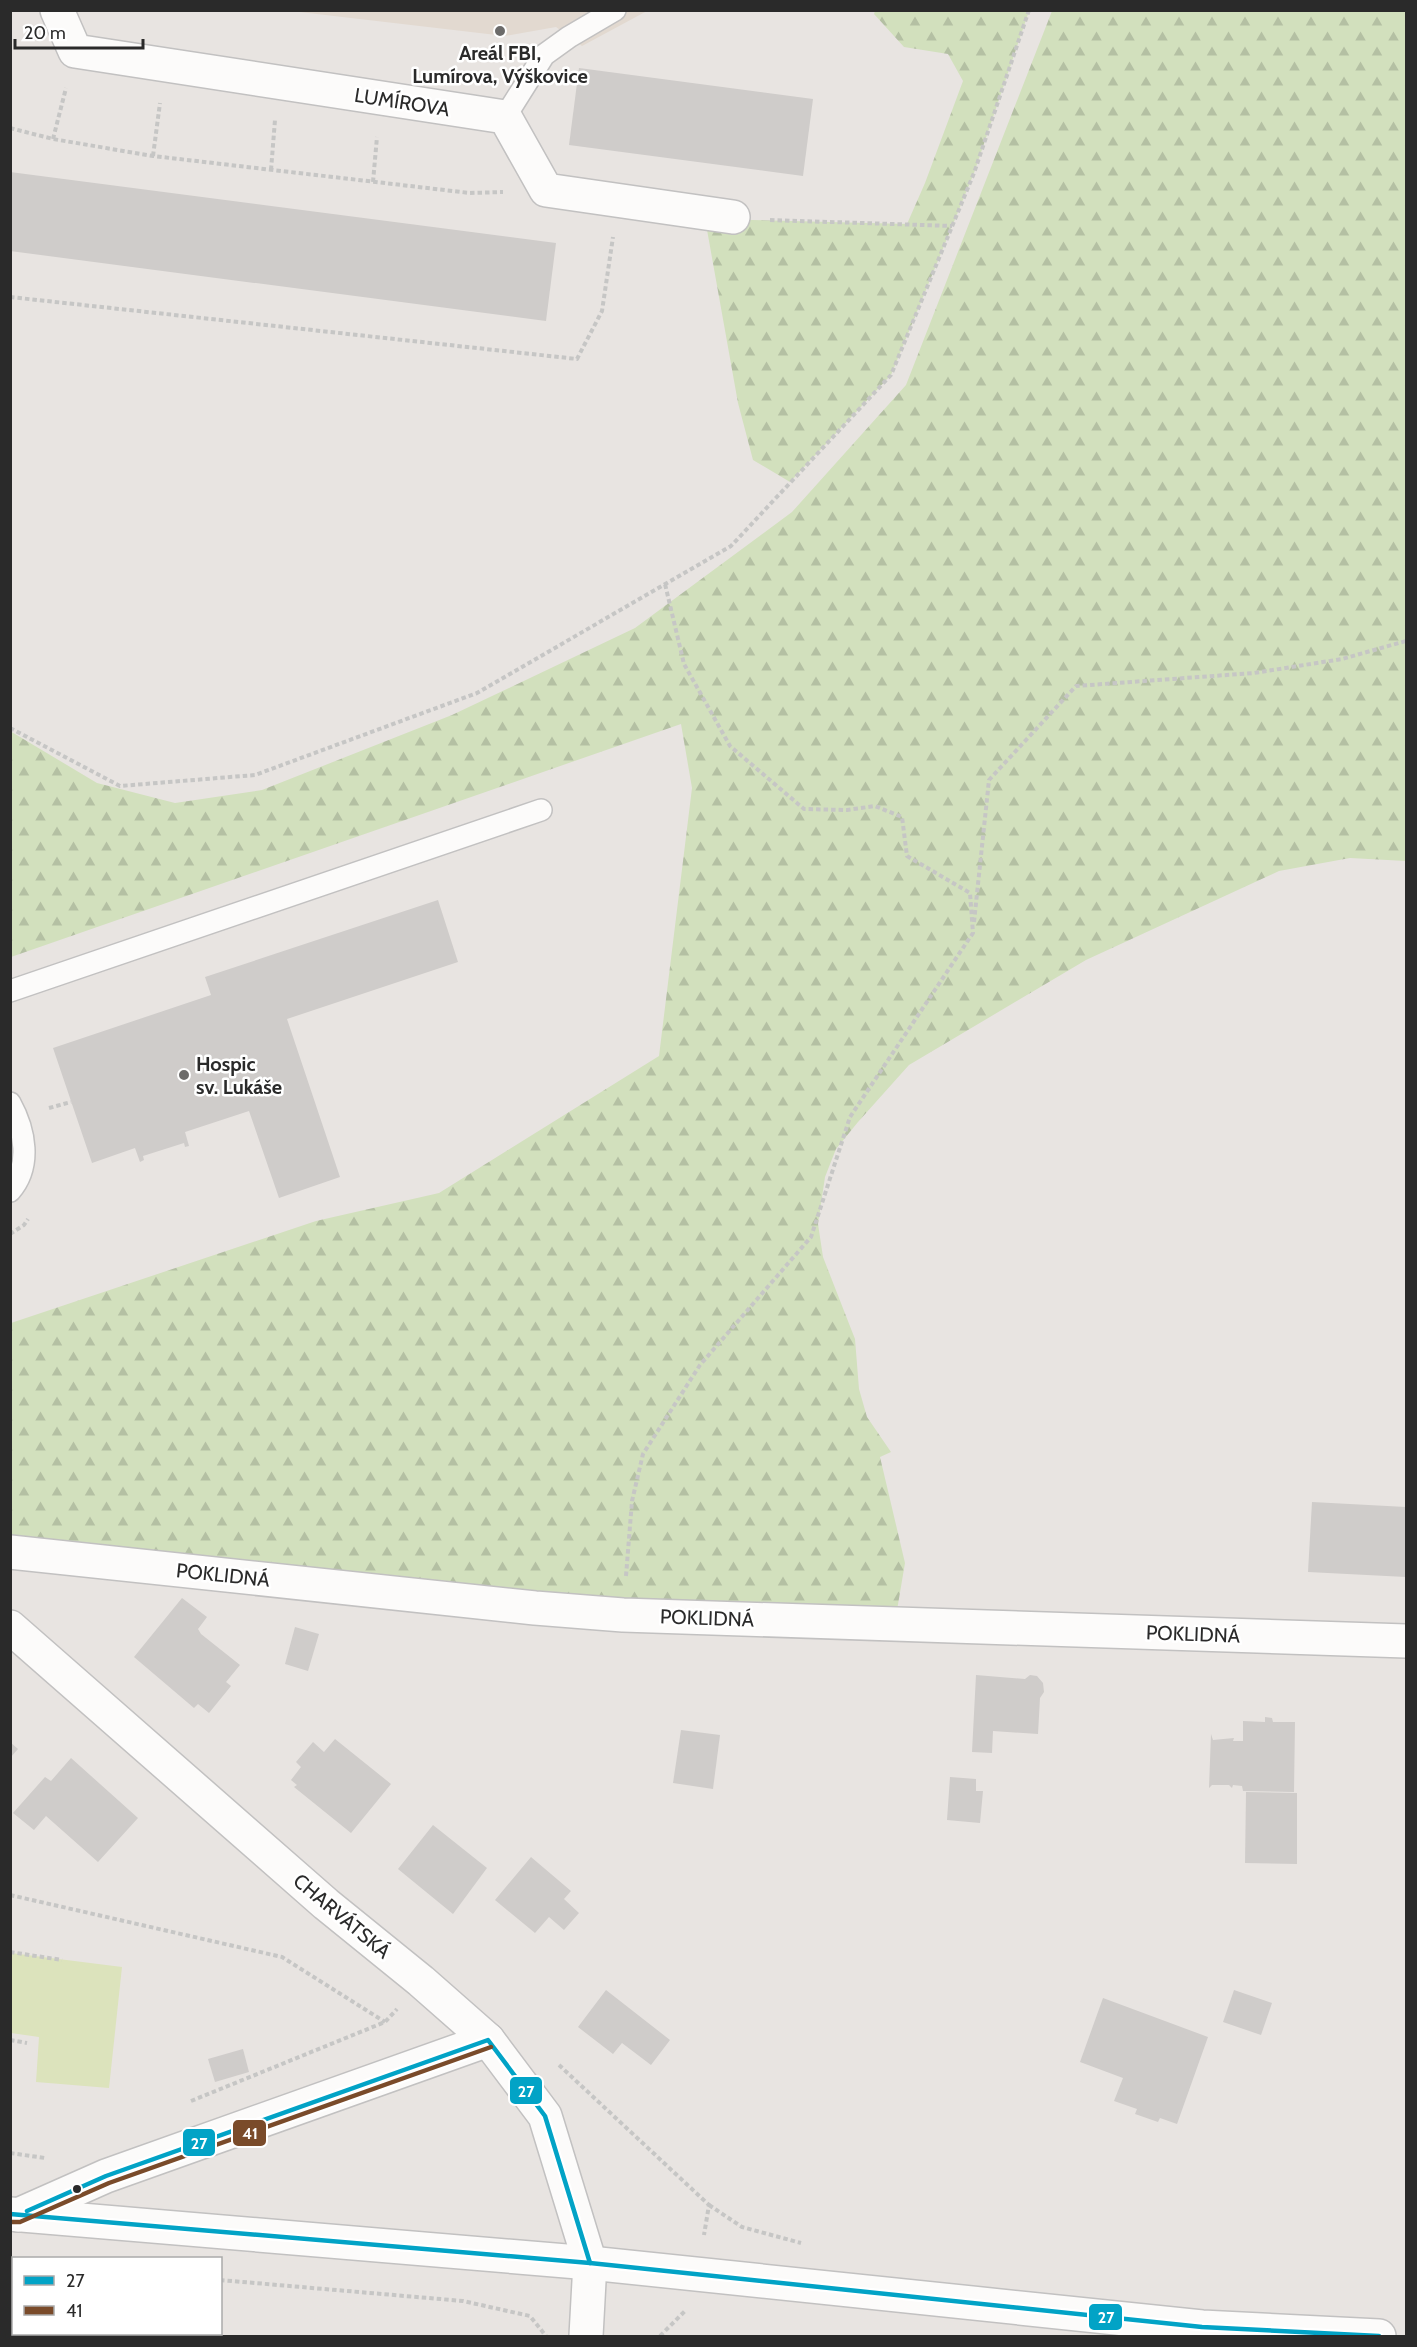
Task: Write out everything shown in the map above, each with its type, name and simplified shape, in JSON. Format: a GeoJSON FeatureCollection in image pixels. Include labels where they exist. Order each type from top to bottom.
{"type":"FeatureCollection","features":[{"type":"Feature","properties":{"kind":"street"},"geometry":{"type":"LineString","coordinates":[[57,10],[75,51]]}},
{"type":"Feature","properties":{"kind":"street","name":"LUMÍROVA"},"geometry":{"type":"LineString","coordinates":[[75,51],[505,117]]}},
{"type":"Feature","properties":{"kind":"street"},"geometry":{"type":"LineString","coordinates":[[505,117],[546,190],[748,219]]}},
{"type":"Feature","properties":{"kind":"street","name":"POKLIDNÁ"},"geometry":{"type":"LineString","coordinates":[[10,1552],[535,1608],[623,1615],[1407,1641]]}},
{"type":"Feature","properties":{"kind":"street","name":"CHARVÁTSKÁ"},"geometry":{"type":"LineString","coordinates":[[10,1627],[326,1904],[421,1981],[488,2040],[545,2116],[590,2263]]}},
{"type":"Feature","properties":{"kind":"street"},"geometry":{"type":"LineString","coordinates":[[14,2214],[106,2176],[488,2040]]}},
{"type":"Feature","properties":{"kind":"street"},"geometry":{"type":"LineString","coordinates":[[14,2214],[590,2263],[1202,2332],[1379,2337]]}},
{"type":"Feature","properties":{"kind":"street"},"geometry":{"type":"LineString","coordinates":[[586,2337],[590,2263]]}},
{"type":"Feature","properties":{"kind":"lane"},"geometry":{"type":"LineString","coordinates":[[505,117],[544,55],[569,37],[615,10]]}},
{"type":"Feature","properties":{"kind":"lane"},"geometry":{"type":"LineString","coordinates":[[10,991],[541,810]]}},
{"type":"Feature","properties":{"kind":"lane"},"geometry":{"type":"LineString","coordinates":[[10,1103],[23,1133],[24,1162],[10,1191]]}},
{"type":"Feature","properties":{"kind":"path"},"geometry":{"type":"LineString","coordinates":[[10,728],[120,786],[255,775],[477,693],[731,546],[891,375],[974,173],[1029,10]]}},
{"type":"Feature","properties":{"kind":"path"},"geometry":{"type":"LineString","coordinates":[[53,140],[75,51]]}},
{"type":"Feature","properties":{"kind":"path"},"geometry":{"type":"LineString","coordinates":[[153,156],[165,65]]}},
{"type":"Feature","properties":{"kind":"path"},"geometry":{"type":"LineString","coordinates":[[271,170],[278,83]]}},
{"type":"Feature","properties":{"kind":"path"},"geometry":{"type":"LineString","coordinates":[[373,182],[381,99]]}},
{"type":"Feature","properties":{"kind":"path"},"geometry":{"type":"LineString","coordinates":[[10,128],[53,140],[153,156],[373,182],[470,193],[546,190]]}},
{"type":"Feature","properties":{"kind":"path"},"geometry":{"type":"LineString","coordinates":[[10,297],[577,359],[602,311],[619,200]]}},
{"type":"Feature","properties":{"kind":"path"},"geometry":{"type":"LineString","coordinates":[[748,219],[952,226]]}},
{"type":"Feature","properties":{"kind":"path"},"geometry":{"type":"LineString","coordinates":[[665,584],[684,664],[730,746],[804,809],[847,810],[875,806],[902,818],[907,856],[970,893],[973,933]]}},
{"type":"Feature","properties":{"kind":"path"},"geometry":{"type":"LineString","coordinates":[[623,1615],[632,1501],[643,1454],[700,1365],[811,1237],[850,1117],[973,933],[989,780],[1076,686],[1254,674],[1341,659],[1407,641]]}},
{"type":"Feature","properties":{"kind":"path"},"geometry":{"type":"LineString","coordinates":[[45,1110],[71,1102]]}},
{"type":"Feature","properties":{"kind":"path"},"geometry":{"type":"LineString","coordinates":[[10,1895],[282,1957],[386,2022]]}},
{"type":"Feature","properties":{"kind":"path"},"geometry":{"type":"LineString","coordinates":[[10,1952],[62,1960]]}},
{"type":"Feature","properties":{"kind":"path"},"geometry":{"type":"LineString","coordinates":[[190,2102],[386,2022],[421,1981]]}},
{"type":"Feature","properties":{"kind":"path"},"geometry":{"type":"LineString","coordinates":[[10,2040],[27,2043]]}},
{"type":"Feature","properties":{"kind":"path"},"geometry":{"type":"LineString","coordinates":[[555,2062],[709,2205],[704,2230]]}},
{"type":"Feature","properties":{"kind":"path"},"geometry":{"type":"LineString","coordinates":[[10,2152],[49,2159]]}},
{"type":"Feature","properties":{"kind":"path"},"geometry":{"type":"LineString","coordinates":[[222,2280],[463,2301],[530,2316],[547,2337]]}},
{"type":"Feature","properties":{"kind":"shaded area","name":"Areál FBI, Lumírova, Výškovice"},"geometry":{"type":"Polygon","coordinates":[[[291,11],[647,11],[582,46],[556,27],[505,36],[291,11]]]}},
{"type":"Feature","properties":{"kind":"green space"},"geometry":{"type":"Polygon","coordinates":[[[875,11],[1029,11],[974,173],[891,375],[790,482],[753,460],[738,403],[704,213],[752,220],[907,224],[925,183],[963,81],[948,54],[904,47],[874,14],[875,11]]]}},
{"type":"Feature","properties":{"kind":"green space"},"geometry":{"type":"Polygon","coordinates":[[[1052,11],[1406,11],[1406,861],[1350,858],[1279,871],[1086,960],[909,1065],[836,1149],[825,1177],[818,1224],[823,1257],[855,1339],[859,1389],[867,1417],[891,1452],[880,1457],[905,1563],[895,1622],[577,1618],[11,1537],[11,1323],[316,1221],[439,1193],[659,1056],[692,788],[681,724],[11,957],[10,731],[97,783],[175,803],[262,790],[452,715],[635,628],[792,512],[906,385],[1052,11]]]}},
{"type":"Feature","properties":{"kind":"green space"},"geometry":{"type":"Polygon","coordinates":[[[11,1953],[122,1967],[109,2088],[36,2082],[39,2037],[11,2033],[11,1953]]]}},
{"type":"Feature","properties":{"kind":"building"},"geometry":{"type":"Polygon","coordinates":[[[579,68],[813,99],[803,176],[569,145],[579,68]]]}},
{"type":"Feature","properties":{"kind":"building"},"geometry":{"type":"Polygon","coordinates":[[[10,172],[556,243],[546,321],[10,251],[10,172]]]}},
{"type":"Feature","properties":{"kind":"building","name":"Hospic sv. Lukáše"},"geometry":{"type":"Polygon","coordinates":[[[438,900],[458,962],[287,1019],[340,1177],[279,1198],[249,1111],[185,1132],[189,1146],[185,1147],[184,1143],[143,1156],[144,1160],[140,1162],[135,1148],[92,1163],[53,1048],[211,995],[205,977],[438,900]]]}},
{"type":"Feature","properties":{"kind":"building"},"geometry":{"type":"Polygon","coordinates":[[[1312,1502],[1406,1507],[1406,1577],[1308,1572],[1312,1502]]]}},
{"type":"Feature","properties":{"kind":"building"},"geometry":{"type":"Polygon","coordinates":[[[182,1598],[207,1617],[198,1629],[201,1634],[240,1665],[226,1682],[231,1686],[209,1713],[198,1704],[194,1708],[134,1657],[182,1598]]]}},
{"type":"Feature","properties":{"kind":"building"},"geometry":{"type":"Polygon","coordinates":[[[295,1627],[319,1634],[308,1671],[285,1664],[295,1627]]]}},
{"type":"Feature","properties":{"kind":"building"},"geometry":{"type":"Polygon","coordinates":[[[976,1675],[1025,1679],[1030,1675],[1037,1676],[1043,1683],[1044,1692],[1040,1698],[1038,1734],[993,1731],[992,1753],[972,1752],[976,1675]]]}},
{"type":"Feature","properties":{"kind":"building"},"geometry":{"type":"Polygon","coordinates":[[[1265,1717],[1272,1718],[1273,1722],[1295,1722],[1294,1792],[1243,1791],[1242,1786],[1233,1785],[1232,1788],[1229,1785],[1212,1785],[1209,1788],[1211,1734],[1213,1740],[1234,1738],[1233,1741],[1243,1741],[1243,1721],[1265,1722],[1265,1717]]]}},
{"type":"Feature","properties":{"kind":"building"},"geometry":{"type":"Polygon","coordinates":[[[681,1730],[720,1735],[713,1789],[673,1783],[681,1730]]]}},
{"type":"Feature","properties":{"kind":"building"},"geometry":{"type":"Polygon","coordinates":[[[335,1739],[391,1784],[351,1833],[294,1787],[297,1785],[291,1780],[301,1767],[296,1762],[313,1742],[324,1752],[335,1739]]]}},
{"type":"Feature","properties":{"kind":"building"},"geometry":{"type":"Polygon","coordinates":[[[10,1742],[18,1749],[10,1758],[10,1742]]]}},
{"type":"Feature","properties":{"kind":"building"},"geometry":{"type":"Polygon","coordinates":[[[71,1758],[138,1818],[98,1862],[46,1816],[34,1830],[13,1813],[45,1777],[51,1781],[71,1758]]]}},
{"type":"Feature","properties":{"kind":"building"},"geometry":{"type":"Polygon","coordinates":[[[950,1777],[976,1779],[976,1791],[983,1791],[980,1823],[947,1820],[950,1777]]]}},
{"type":"Feature","properties":{"kind":"building"},"geometry":{"type":"Polygon","coordinates":[[[1246,1792],[1297,1793],[1297,1864],[1245,1863],[1246,1792]]]}},
{"type":"Feature","properties":{"kind":"building"},"geometry":{"type":"Polygon","coordinates":[[[433,1825],[487,1868],[453,1914],[398,1869],[433,1825]]]}},
{"type":"Feature","properties":{"kind":"building"},"geometry":{"type":"Polygon","coordinates":[[[531,1857],[571,1891],[564,1899],[579,1913],[564,1930],[549,1917],[535,1933],[495,1900],[531,1857]]]}},
{"type":"Feature","properties":{"kind":"building"},"geometry":{"type":"Polygon","coordinates":[[[606,1990],[670,2040],[651,2065],[622,2043],[613,2054],[578,2027],[606,1990]]]}},
{"type":"Feature","properties":{"kind":"building"},"geometry":{"type":"Polygon","coordinates":[[[1234,1990],[1272,2003],[1261,2035],[1223,2022],[1234,1990]]]}},
{"type":"Feature","properties":{"kind":"building"},"geometry":{"type":"Polygon","coordinates":[[[1103,1998],[1208,2037],[1177,2124],[1160,2118],[1158,2122],[1135,2114],[1137,2109],[1114,2101],[1123,2078],[1080,2062],[1103,1998]]]}},
{"type":"Feature","properties":{"kind":"building"},"geometry":{"type":"Polygon","coordinates":[[[243,2049],[249,2072],[215,2082],[208,2059],[243,2049]]]}},
{"type":"Feature","properties":{"kind":"transit line","name":"27"},"geometry":{"type":"LineString","coordinates":[[27,2211],[106,2176],[488,2040],[545,2116],[590,2263]]}},
{"type":"Feature","properties":{"kind":"transit line","name":"41"},"geometry":{"type":"LineString","coordinates":[[10,2222],[20,2222],[109,2183],[491,2047]]}},
{"type":"Feature","properties":{"kind":"transit line","name":"27"},"geometry":{"type":"LineString","coordinates":[[10,2214],[590,2263],[1202,2327],[1379,2336]]}},
{"type":"Feature","properties":{"kind":"place","name":"Areál FBI, Lumírova, Výškovice"},"geometry":{"type":"Point","coordinates":[500,31]}},
{"type":"Feature","properties":{"kind":"place","name":"Hospic sv. Lukáše"},"geometry":{"type":"Point","coordinates":[184,1075]}}]}
